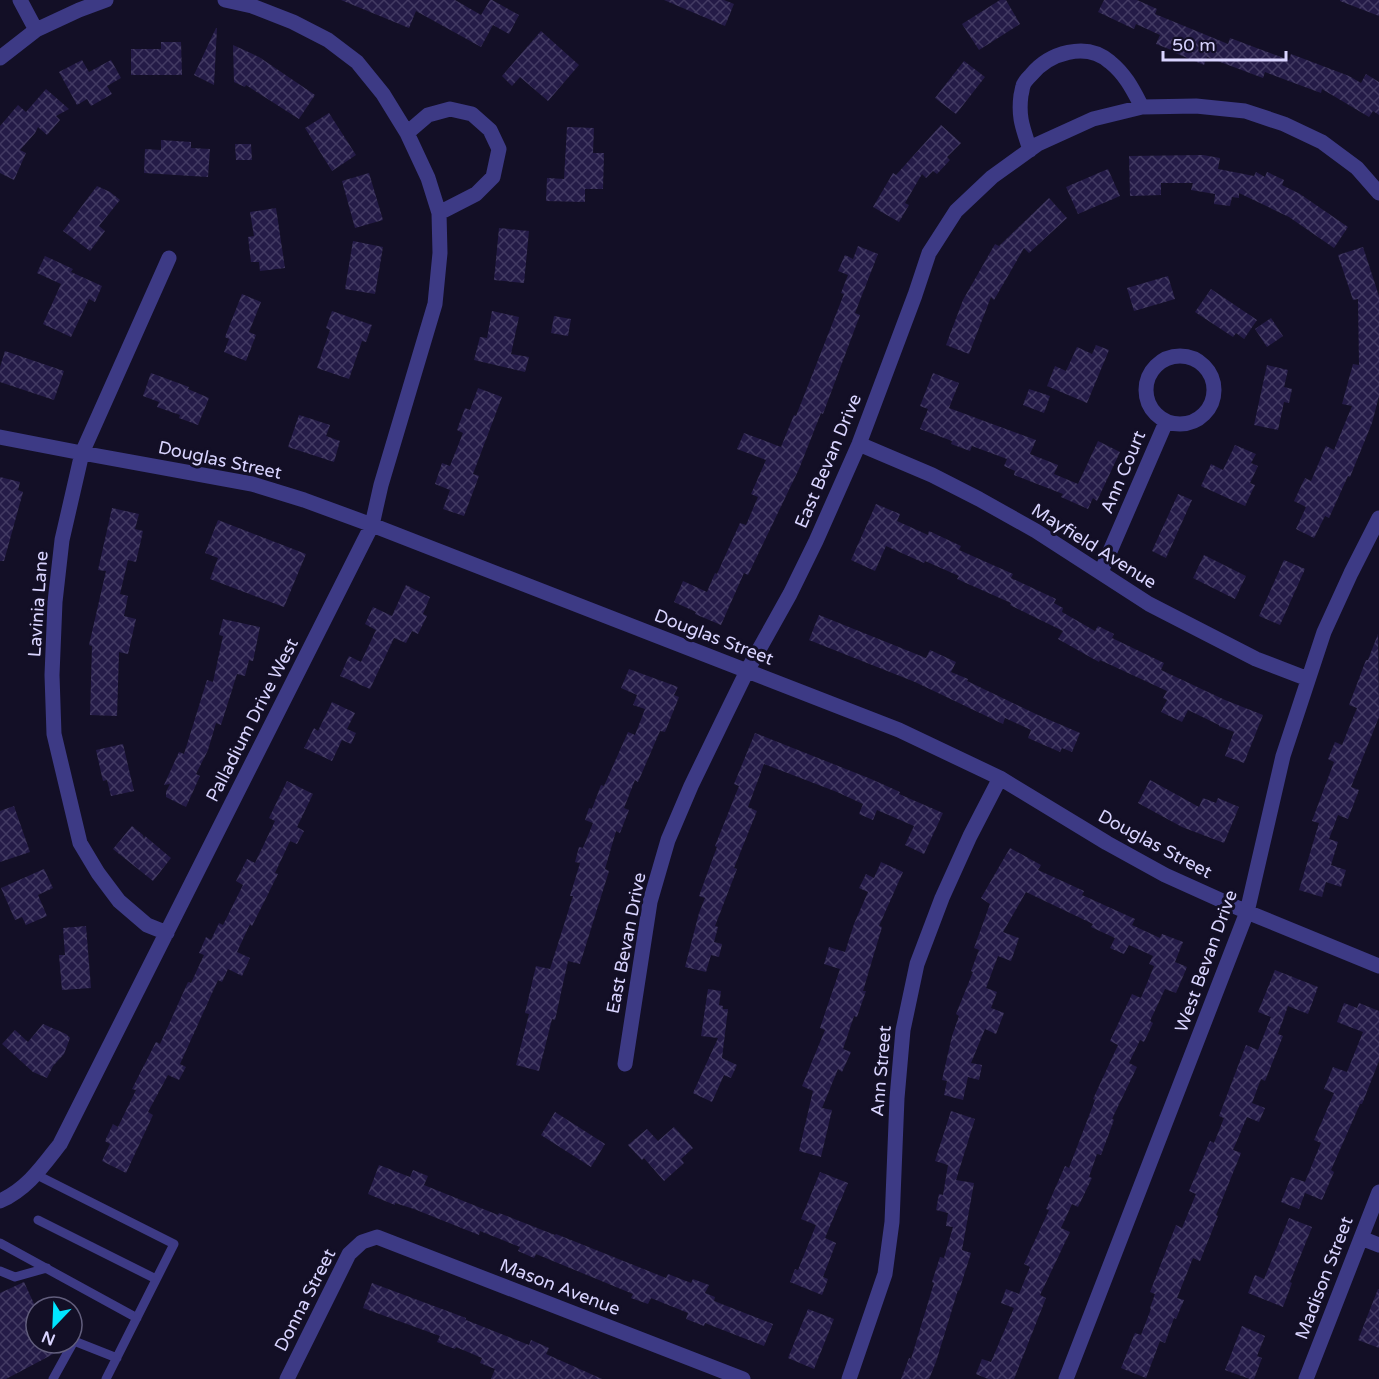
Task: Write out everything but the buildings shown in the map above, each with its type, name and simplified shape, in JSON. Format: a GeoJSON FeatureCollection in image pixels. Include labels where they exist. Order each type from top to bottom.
{"type":"FeatureCollection","features":[{"type":"Feature","properties":{"kind":"street"},"geometry":{"type":"LineString","coordinates":[[20,0],[36,30]]}},
{"type":"Feature","properties":{"kind":"street"},"geometry":{"type":"LineString","coordinates":[[0,58],[36,30],[106,0]]}},
{"type":"Feature","properties":{"kind":"street","name":"Palladium Drive West"},"geometry":{"type":"LineString","coordinates":[[0,1201],[11,1196],[37,1175],[60,1144],[372,525],[387,464],[435,304],[440,253],[440,213],[428,178],[407,133],[383,94],[357,62],[328,40],[293,22],[252,6],[225,0]]}},
{"type":"Feature","properties":{"kind":"street"},"geometry":{"type":"LineString","coordinates":[[1030,150],[1019,111],[1023,85],[1038,67],[1065,52],[1080,51],[1108,60],[1126,77],[1142,107]]}},
{"type":"Feature","properties":{"kind":"street","name":"East Bevan Drive"},"geometry":{"type":"LineString","coordinates":[[625,1064],[650,902],[669,840],[691,786],[747,671],[811,551],[859,444],[929,253],[956,211],[992,177],[1038,144],[1093,119],[1142,107],[1196,106],[1245,111],[1284,124],[1322,142],[1357,168],[1379,193]]}},
{"type":"Feature","properties":{"kind":"street"},"geometry":{"type":"LineString","coordinates":[[407,133],[428,115],[450,109],[472,114],[490,130],[499,149],[493,177],[476,194],[440,213]]}},
{"type":"Feature","properties":{"kind":"street","name":"Lavinia Lane"},"geometry":{"type":"LineString","coordinates":[[166,933],[147,925],[119,901],[98,873],[80,843],[54,734],[52,675],[55,602],[62,540],[82,453],[170,258]]}},
{"type":"Feature","properties":{"kind":"street","name":"Ann Court"},"geometry":{"type":"LineString","coordinates":[[1185,357],[1196,360],[1205,367],[1214,388],[1213,399],[1208,410],[1200,418],[1189,423],[1166,422],[1157,416],[1146,397],[1149,376],[1164,360],[1185,357]]}},
{"type":"Feature","properties":{"kind":"street","name":"Ann Court"},"geometry":{"type":"LineString","coordinates":[[1101,572],[1166,422]]}},
{"type":"Feature","properties":{"kind":"street","name":"Douglas Street"},"geometry":{"type":"LineString","coordinates":[[0,437],[252,484],[372,525],[899,729],[1000,778],[1107,843],[1165,875],[1247,912],[1379,966]]}},
{"type":"Feature","properties":{"kind":"street","name":"Mayfield Avenue"},"geometry":{"type":"LineString","coordinates":[[859,444],[932,475],[979,499],[1036,531],[1149,604],[1256,658],[1308,679]]}},
{"type":"Feature","properties":{"kind":"street","name":"West Bevan Drive"},"geometry":{"type":"LineString","coordinates":[[1066,1379],[1247,912],[1283,756],[1324,632],[1379,518]]}},
{"type":"Feature","properties":{"kind":"street","name":"Ann Street"},"geometry":{"type":"LineString","coordinates":[[849,1379],[885,1274],[892,1222],[897,1098],[903,1030],[917,964],[942,898],[1000,778]]}},
{"type":"Feature","properties":{"kind":"street","name":"Madison Street"},"geometry":{"type":"LineString","coordinates":[[1306,1379],[1379,1192]]}},
{"type":"Feature","properties":{"kind":"street","name":"Mason Avenue"},"geometry":{"type":"LineString","coordinates":[[362,1242],[377,1237],[743,1379]]}},
{"type":"Feature","properties":{"kind":"street"},"geometry":{"type":"LineString","coordinates":[[1361,1238],[1379,1245]]}},
{"type":"Feature","properties":{"kind":"street","name":"Donna Street"},"geometry":{"type":"LineString","coordinates":[[287,1379],[349,1254],[362,1242]]}},
{"type":"Feature","properties":{"kind":"lane"},"geometry":{"type":"LineString","coordinates":[[37,1175],[174,1244],[106,1379]]}},
{"type":"Feature","properties":{"kind":"lane"},"geometry":{"type":"LineString","coordinates":[[38,1220],[156,1279]]}},
{"type":"Feature","properties":{"kind":"lane"},"geometry":{"type":"LineString","coordinates":[[0,1243],[137,1318]]}},
{"type":"Feature","properties":{"kind":"lane"},"geometry":{"type":"LineString","coordinates":[[0,1271],[15,1277],[47,1268]]}},
{"type":"Feature","properties":{"kind":"lane"},"geometry":{"type":"LineString","coordinates":[[53,1379],[74,1341],[117,1358]]}}]}
